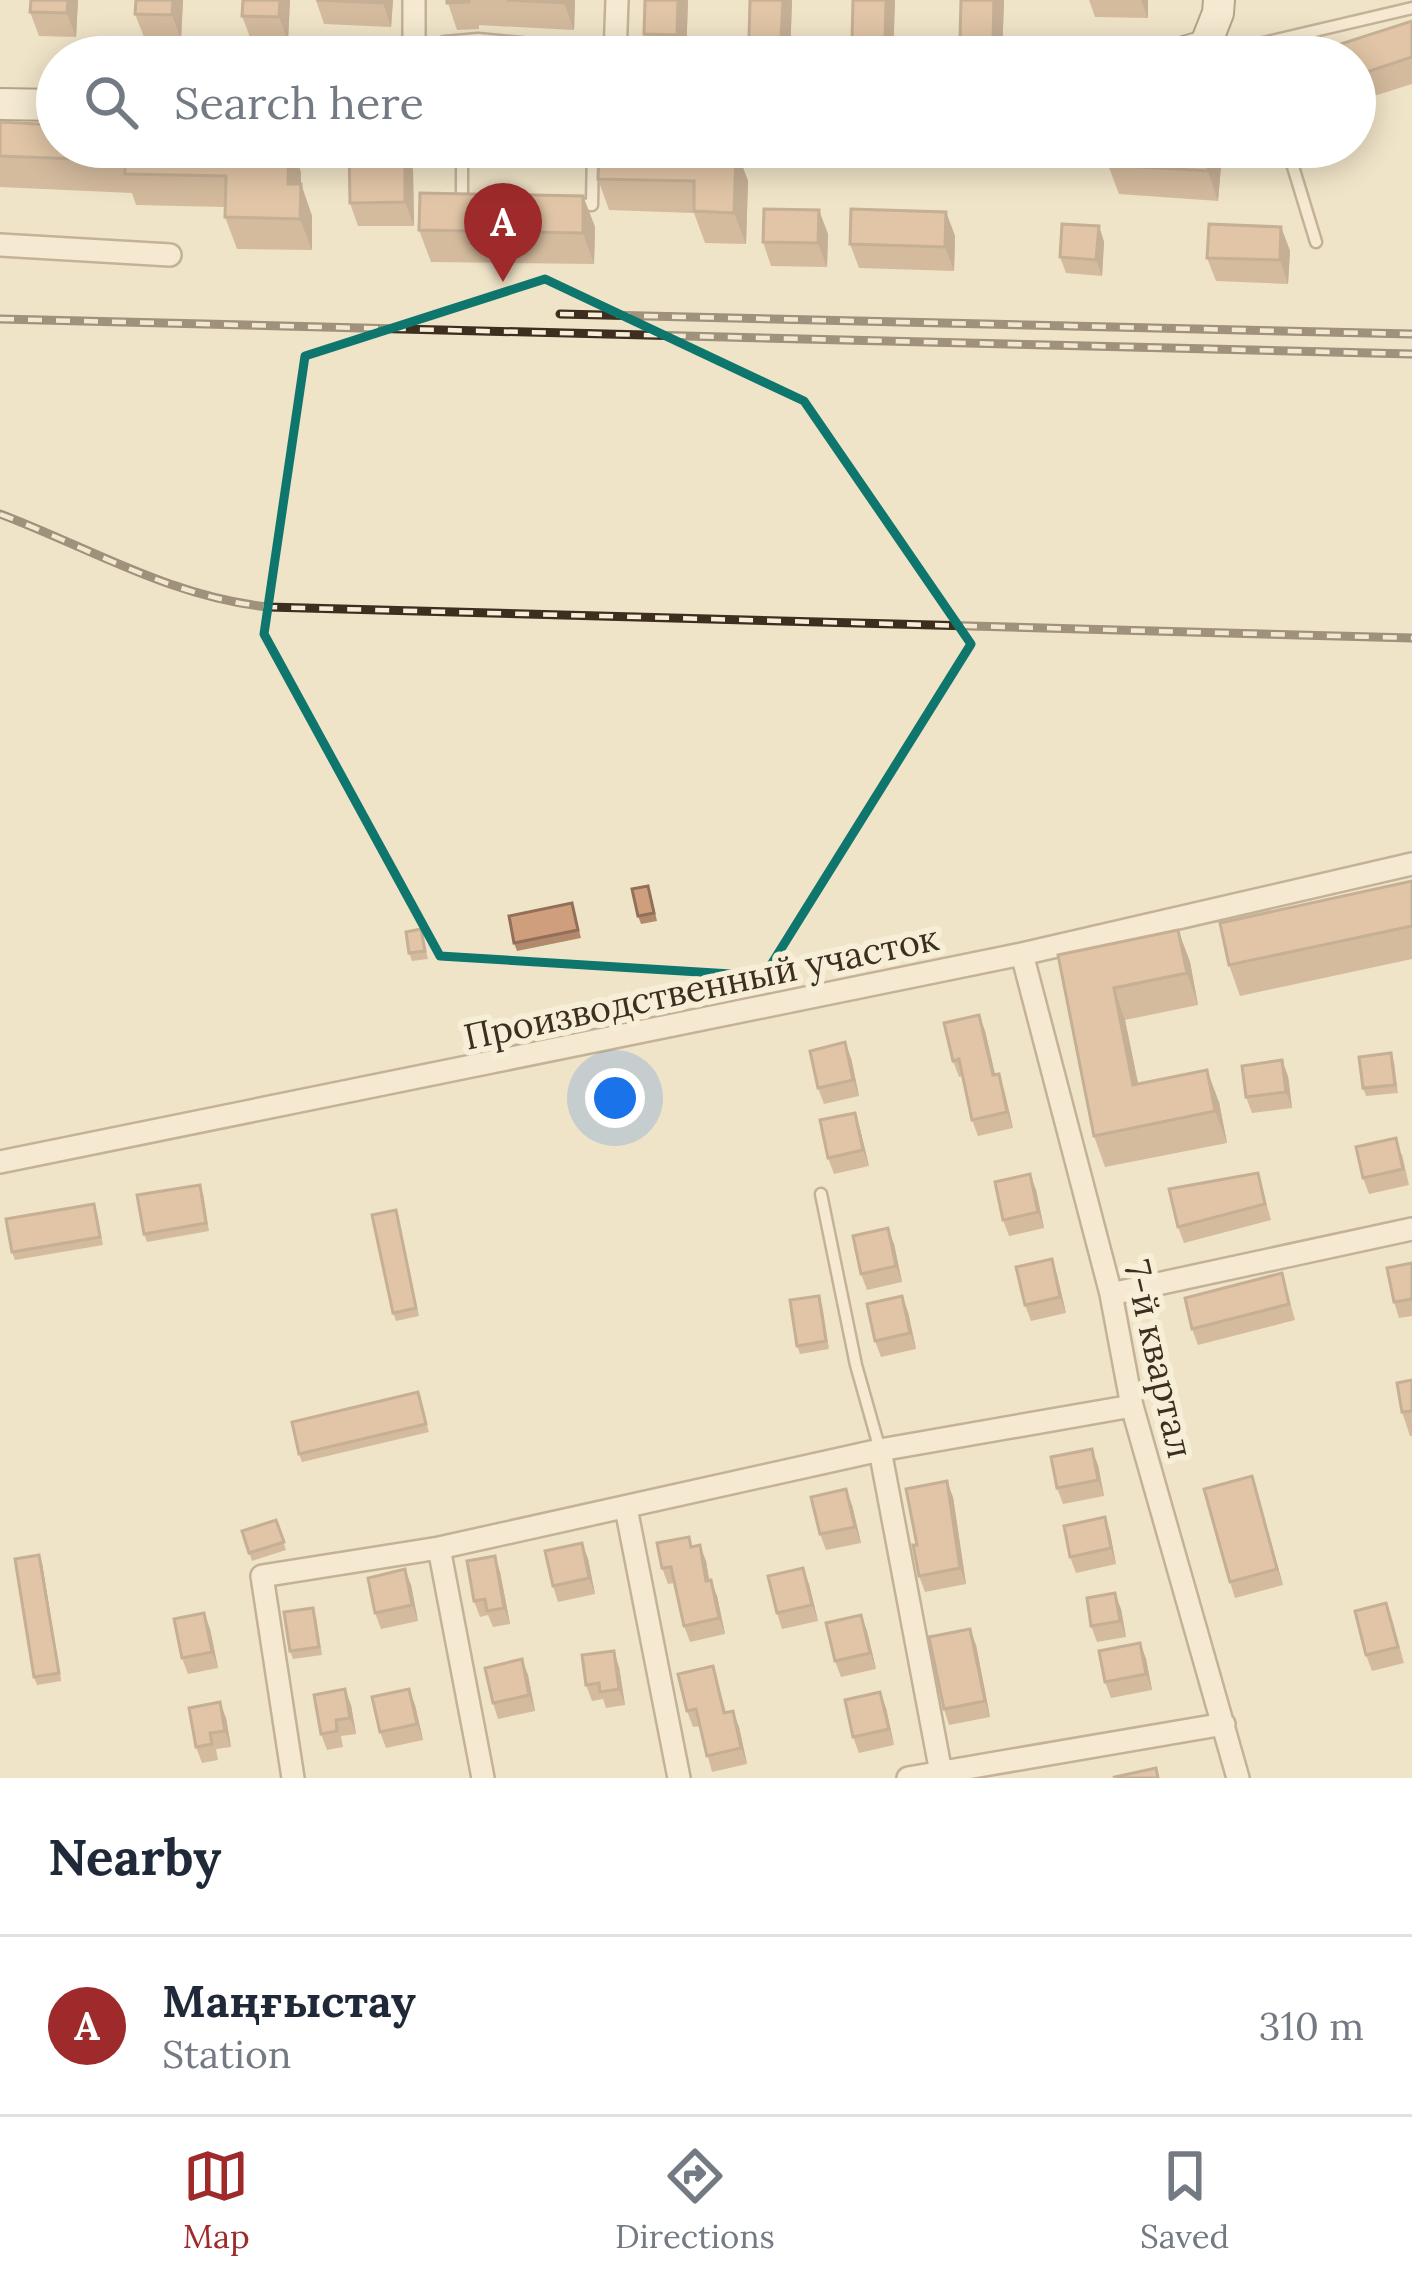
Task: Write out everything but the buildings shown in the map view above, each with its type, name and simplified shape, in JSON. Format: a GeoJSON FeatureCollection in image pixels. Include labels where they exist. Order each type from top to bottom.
{"type":"FeatureCollection","features":[{"type":"Feature","properties":{"kind":"street"},"geometry":{"type":"LineString","coordinates":[[414,0],[414,36]]}},
{"type":"Feature","properties":{"kind":"street"},"geometry":{"type":"LineString","coordinates":[[616,36],[617,0]]}},
{"type":"Feature","properties":{"kind":"street"},"geometry":{"type":"LineString","coordinates":[[1208,36],[1219,0]]}},
{"type":"Feature","properties":{"kind":"street"},"geometry":{"type":"LineString","coordinates":[[0,104],[36,105]]}},
{"type":"Feature","properties":{"kind":"street"},"geometry":{"type":"LineString","coordinates":[[0,245],[170,256]]}},
{"type":"Feature","properties":{"kind":"street","name":"Производственный участок"},"geometry":{"type":"LineString","coordinates":[[0,1162],[1022,954],[1412,864]]}},
{"type":"Feature","properties":{"kind":"street","name":"7-й квартал"},"geometry":{"type":"LineString","coordinates":[[1022,954],[1111,1294],[1132,1406],[1238,1778]]}},
{"type":"Feature","properties":{"kind":"street"},"geometry":{"type":"LineString","coordinates":[[1111,1294],[1412,1229]]}},
{"type":"Feature","properties":{"kind":"street"},"geometry":{"type":"LineString","coordinates":[[293,1778],[262,1576],[440,1548],[880,1450],[1132,1406]]}},
{"type":"Feature","properties":{"kind":"street"},"geometry":{"type":"LineString","coordinates":[[880,1450],[941,1775]]}},
{"type":"Feature","properties":{"kind":"street"},"geometry":{"type":"LineString","coordinates":[[626,1508],[679,1778]]}},
{"type":"Feature","properties":{"kind":"street"},"geometry":{"type":"LineString","coordinates":[[440,1548],[483,1778]]}},
{"type":"Feature","properties":{"kind":"street"},"geometry":{"type":"LineString","coordinates":[[908,1778],[1224,1724]]}},
{"type":"Feature","properties":{"kind":"lane"},"geometry":{"type":"LineString","coordinates":[[1308,36],[1412,8]]}},
{"type":"Feature","properties":{"kind":"lane"},"geometry":{"type":"LineString","coordinates":[[462,168],[462,200],[484,201]]}},
{"type":"Feature","properties":{"kind":"lane"},"geometry":{"type":"LineString","coordinates":[[570,204],[592,205],[593,168]]}},
{"type":"Feature","properties":{"kind":"lane"},"geometry":{"type":"LineString","coordinates":[[1293,168],[1316,242]]}},
{"type":"Feature","properties":{"kind":"lane"},"geometry":{"type":"LineString","coordinates":[[821,1194],[856,1366],[880,1450]]}},
{"type":"Feature","properties":{"kind":"highlighted area"},"geometry":{"type":"Polygon","coordinates":[[[545,279],[804,401],[971,644],[764,976],[440,956],[264,634],[305,356],[545,279]]]}},
{"type":"Feature","properties":{"kind":"railway"},"geometry":{"type":"LineString","coordinates":[[560,314],[1412,334]]}},
{"type":"Feature","properties":{"kind":"railway"},"geometry":{"type":"LineString","coordinates":[[0,319],[1412,354]]}},
{"type":"Feature","properties":{"kind":"railway"},"geometry":{"type":"LineString","coordinates":[[0,514],[164,582],[268,607],[1412,638]]}},
{"type":"Feature","properties":{"kind":"place","name":"Маңғыстау"},"geometry":{"type":"Point","coordinates":[503,282]}}]}
